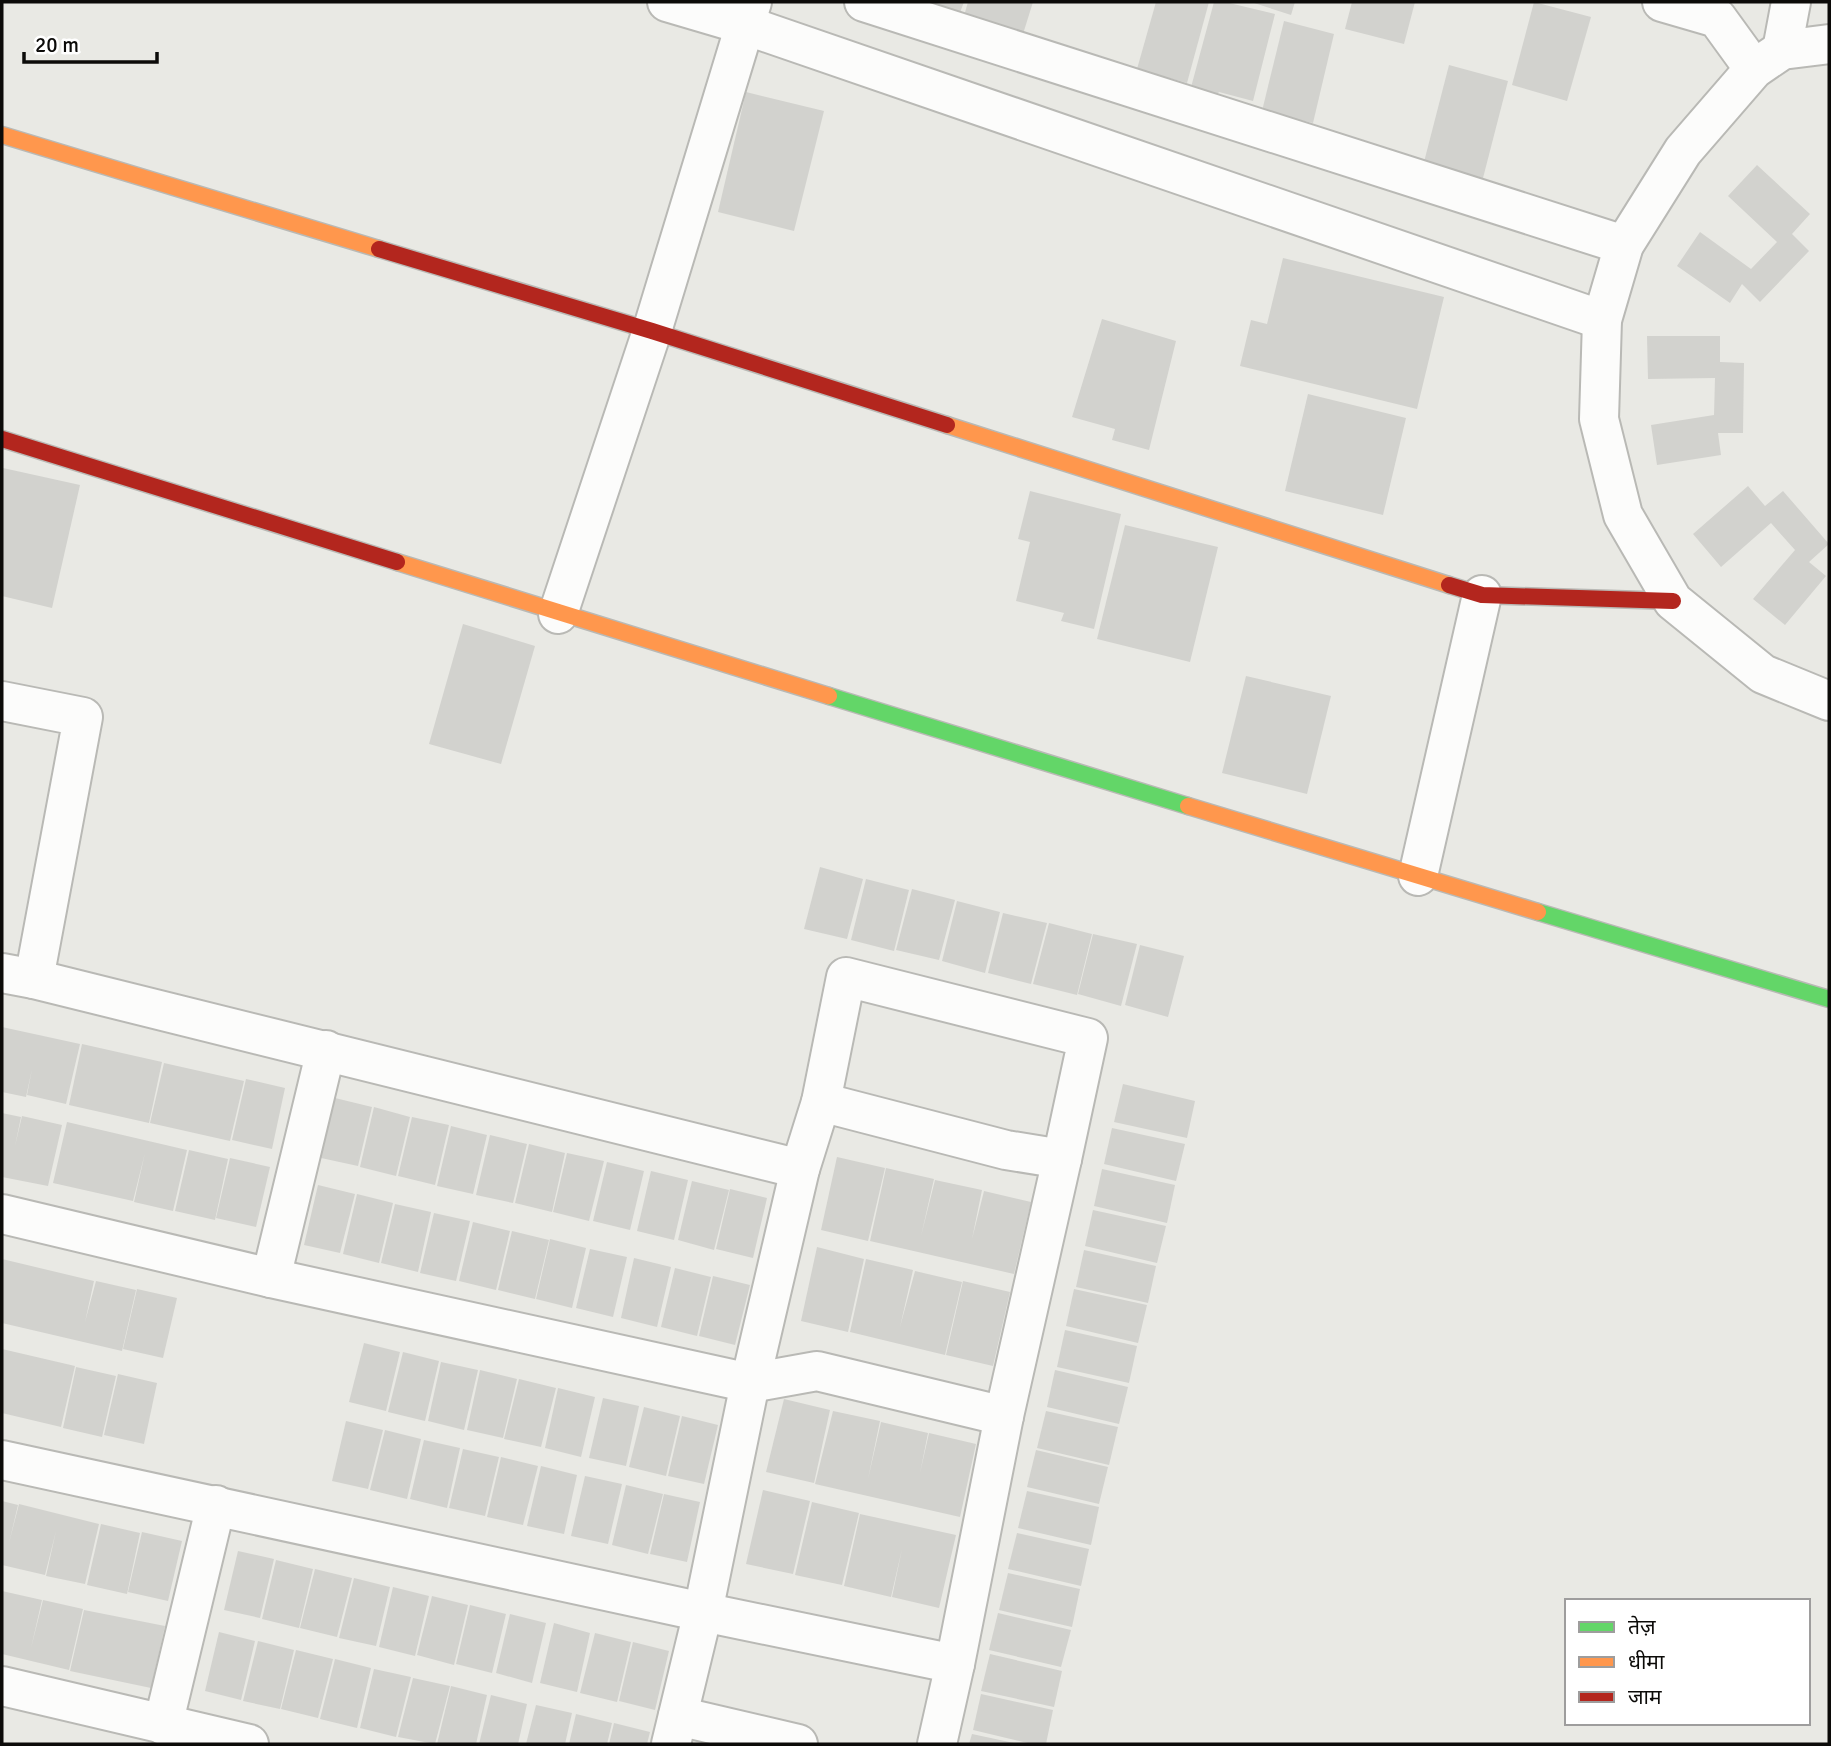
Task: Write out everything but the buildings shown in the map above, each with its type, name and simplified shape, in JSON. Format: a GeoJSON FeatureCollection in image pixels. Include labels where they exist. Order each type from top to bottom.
{"type":"FeatureCollection","features":[{"type":"Feature","properties":{"kind":"street"},"geometry":{"type":"LineString","coordinates":[[667,2],[749,13],[1602,320]]}},
{"type":"Feature","properties":{"kind":"street"},"geometry":{"type":"LineString","coordinates":[[864,2],[1624,245]]}},
{"type":"Feature","properties":{"kind":"street"},"geometry":{"type":"LineString","coordinates":[[1662,2],[1717,18],[1768,59]]}},
{"type":"Feature","properties":{"kind":"street"},"geometry":{"type":"LineString","coordinates":[[1791,2],[1768,59],[1683,152],[1624,245],[1602,320],[1599,419],[1623,515],[1673,601],[1763,674],[1829,701]]}},
{"type":"Feature","properties":{"kind":"street"},"geometry":{"type":"LineString","coordinates":[[558,614],[652,331],[749,13]]}},
{"type":"Feature","properties":{"kind":"street"},"geometry":{"type":"LineString","coordinates":[[1768,59],[1829,44]]}},
{"type":"Feature","properties":{"kind":"street"},"geometry":{"type":"LineString","coordinates":[[2,135],[652,331],[1482,595],[1673,601]]}},
{"type":"Feature","properties":{"kind":"street"},"geometry":{"type":"LineString","coordinates":[[2,439],[558,614],[1829,999]]}},
{"type":"Feature","properties":{"kind":"street"},"geometry":{"type":"LineString","coordinates":[[1418,876],[1482,595]]}},
{"type":"Feature","properties":{"kind":"street"},"geometry":{"type":"LineString","coordinates":[[2,701],[83,717],[18,976],[800,1169]]}},
{"type":"Feature","properties":{"kind":"street"},"geometry":{"type":"LineString","coordinates":[[798,1744],[674,1730],[703,1612],[750,1383],[800,1169],[821,1102],[846,976],[1088,1038],[1004,1416],[937,1744]]}},
{"type":"Feature","properties":{"kind":"street"},"geometry":{"type":"LineString","coordinates":[[271,1278],[326,1050]]}},
{"type":"Feature","properties":{"kind":"street"},"geometry":{"type":"LineString","coordinates":[[821,1102],[1006,1150],[1062,1159]]}},
{"type":"Feature","properties":{"kind":"street"},"geometry":{"type":"LineString","coordinates":[[2,1214],[271,1278],[750,1383],[817,1371],[1004,1416]]}},
{"type":"Feature","properties":{"kind":"street"},"geometry":{"type":"LineString","coordinates":[[2,1460],[955,1664]]}},
{"type":"Feature","properties":{"kind":"street"},"geometry":{"type":"LineString","coordinates":[[163,1725],[216,1505]]}},
{"type":"Feature","properties":{"kind":"street"},"geometry":{"type":"LineString","coordinates":[[2,1686],[249,1744]]}},
{"type":"Feature","properties":{"kind":"traffic: fast"},"geometry":{"type":"LineString","coordinates":[[829,696],[1188,806]]}},
{"type":"Feature","properties":{"kind":"traffic: fast"},"geometry":{"type":"LineString","coordinates":[[1538,912],[1829,999]]}},
{"type":"Feature","properties":{"kind":"traffic: slow"},"geometry":{"type":"LineString","coordinates":[[2,135],[379,249]]}},
{"type":"Feature","properties":{"kind":"traffic: slow"},"geometry":{"type":"LineString","coordinates":[[947,425],[1449,585]]}},
{"type":"Feature","properties":{"kind":"traffic: slow"},"geometry":{"type":"LineString","coordinates":[[397,562],[829,696]]}},
{"type":"Feature","properties":{"kind":"traffic: slow"},"geometry":{"type":"LineString","coordinates":[[1188,806],[1538,912]]}},
{"type":"Feature","properties":{"kind":"traffic: jam"},"geometry":{"type":"LineString","coordinates":[[379,249],[652,331],[947,425]]}},
{"type":"Feature","properties":{"kind":"traffic: jam"},"geometry":{"type":"LineString","coordinates":[[2,439],[397,562]]}},
{"type":"Feature","properties":{"kind":"traffic: jam"},"geometry":{"type":"LineString","coordinates":[[1449,585],[1482,595],[1673,601]]}}]}
